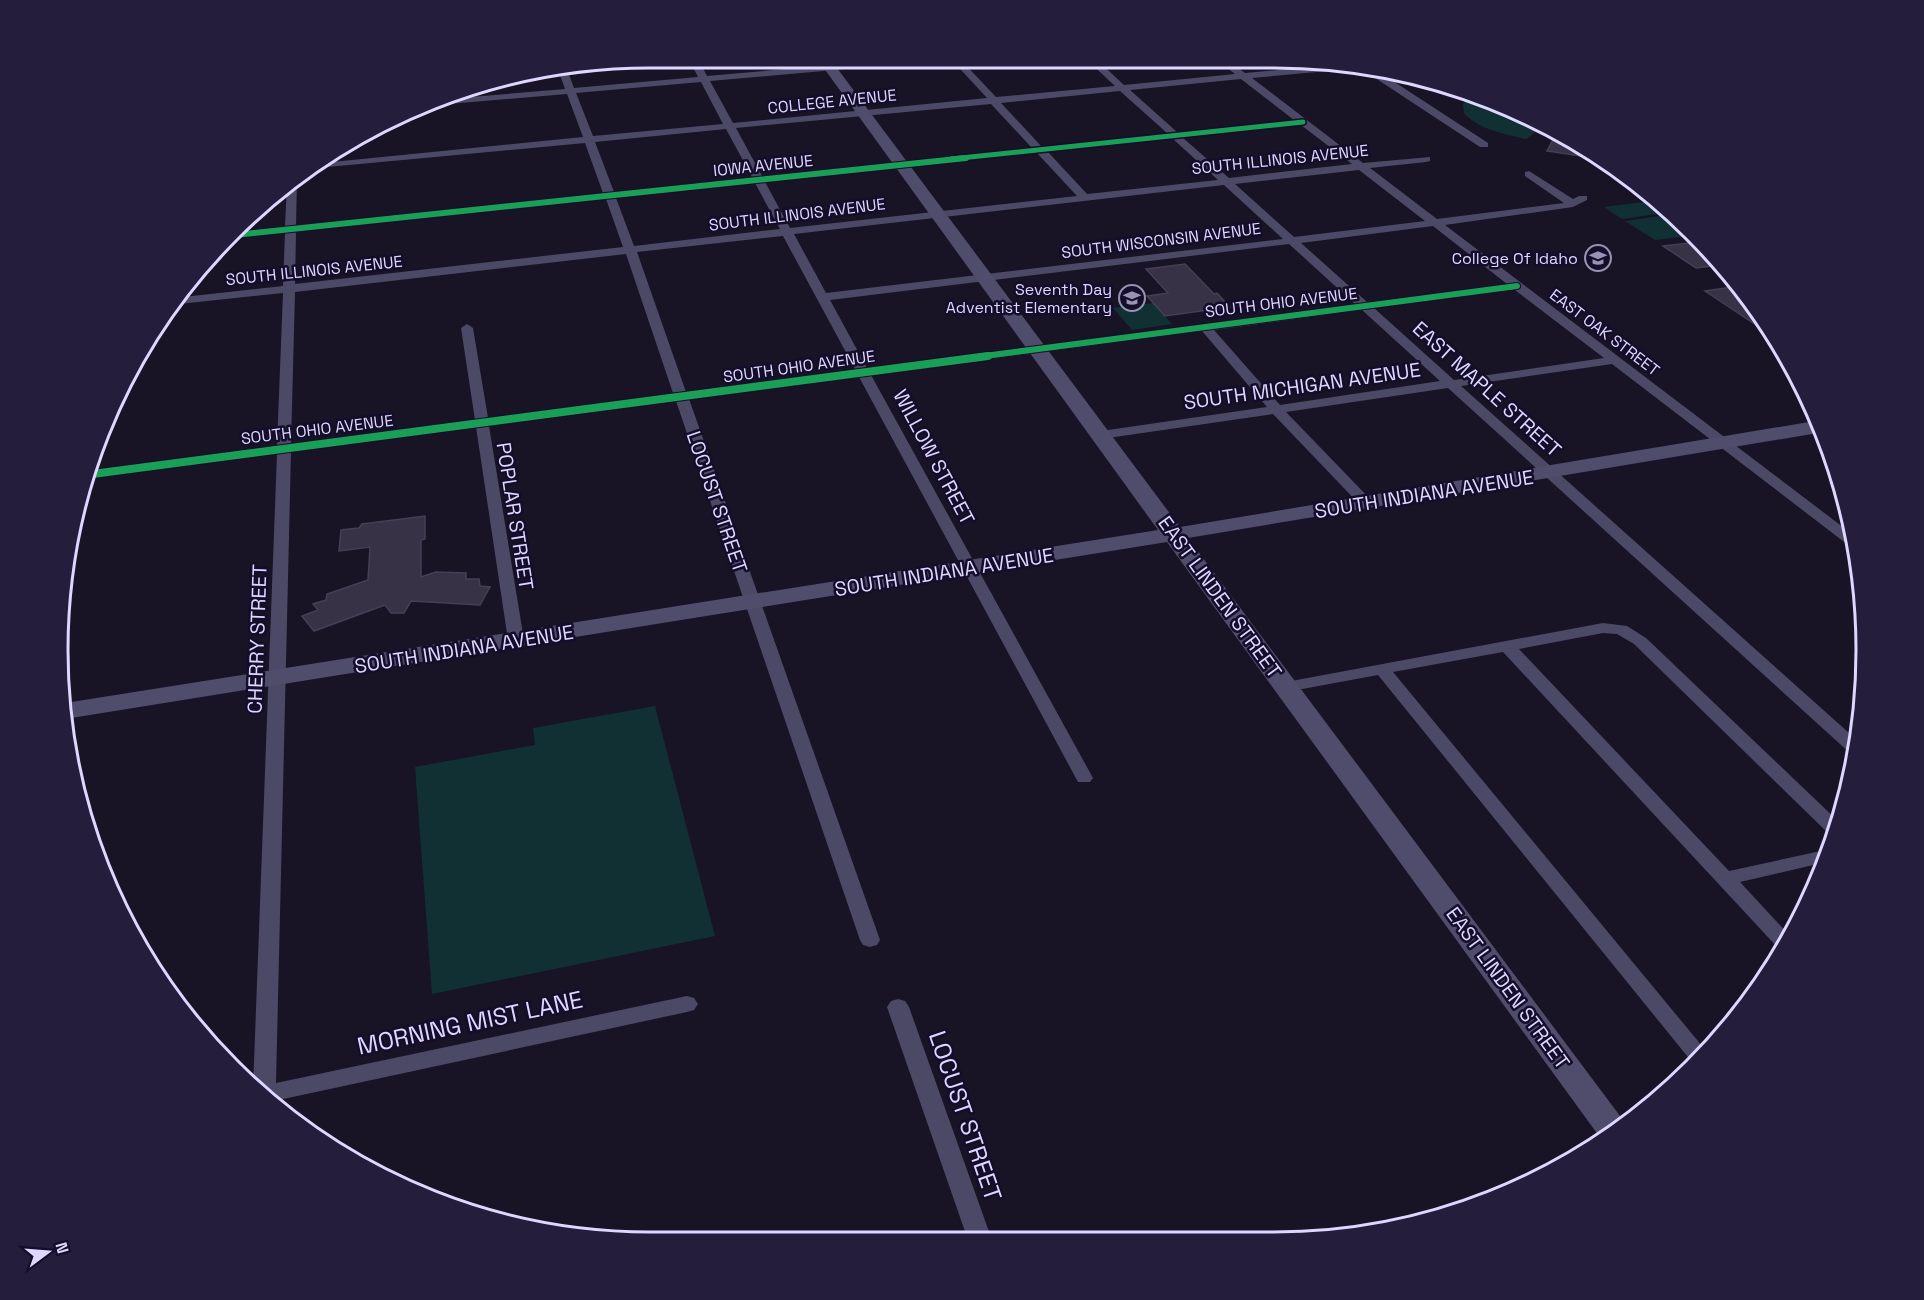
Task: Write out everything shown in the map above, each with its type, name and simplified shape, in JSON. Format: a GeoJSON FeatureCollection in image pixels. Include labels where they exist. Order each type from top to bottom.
{"type":"FeatureCollection","features":[{"type":"Feature","properties":{"kind":"main road","name":"EAST LINDEN STREET"},"geometry":{"type":"LineString","coordinates":[[829,68],[1609,1126]]}},
{"type":"Feature","properties":{"kind":"main road","name":"SOUTH INDIANA AVENUE"},"geometry":{"type":"LineString","coordinates":[[71,710],[276,680],[1174,535],[1812,428]]}},
{"type":"Feature","properties":{"kind":"street","name":"WILLOW STREET"},"geometry":{"type":"LineString","coordinates":[[698,68],[1084,778]]}},
{"type":"Feature","properties":{"kind":"street"},"geometry":{"type":"LineString","coordinates":[[456,101],[704,79],[793,68]]}},
{"type":"Feature","properties":{"kind":"street"},"geometry":{"type":"LineString","coordinates":[[964,68],[1084,197]]}},
{"type":"Feature","properties":{"kind":"street","name":"EAST MAPLE STREET"},"geometry":{"type":"LineString","coordinates":[[1100,68],[1849,743]]}},
{"type":"Feature","properties":{"kind":"street","name":"EAST OAK STREET"},"geometry":{"type":"LineString","coordinates":[[1232,68],[1845,536]]}},
{"type":"Feature","properties":{"kind":"street","name":"COLLEGE AVENUE"},"geometry":{"type":"LineString","coordinates":[[327,165],[1314,69]]}},
{"type":"Feature","properties":{"kind":"street","name":"LOCUST STREET"},"geometry":{"type":"LineString","coordinates":[[564,74],[630,250],[870,940]]}},
{"type":"Feature","properties":{"kind":"street"},"geometry":{"type":"LineString","coordinates":[[1381,78],[1484,145]]}},
{"type":"Feature","properties":{"kind":"street","name":"IOWA AVENUE"},"geometry":{"type":"LineString","coordinates":[[242,234],[1303,122]]}},
{"type":"Feature","properties":{"kind":"street","name":"SOUTH ILLINOIS AVENUE"},"geometry":{"type":"LineString","coordinates":[[184,301],[1426,159]]}},
{"type":"Feature","properties":{"kind":"street","name":"SOUTH WISCONSIN AVENUE"},"geometry":{"type":"LineString","coordinates":[[824,297],[1434,223],[1578,201],[1529,174]]}},
{"type":"Feature","properties":{"kind":"street","name":"CHERRY STREET"},"geometry":{"type":"LineString","coordinates":[[264,1086],[292,191]]}},
{"type":"Feature","properties":{"kind":"street","name":"SOUTH OHIO AVENUE"},"geometry":{"type":"LineString","coordinates":[[95,474],[1517,286]]}},
{"type":"Feature","properties":{"kind":"street"},"geometry":{"type":"LineString","coordinates":[[1205,327],[1277,410],[1366,503]]}},
{"type":"Feature","properties":{"kind":"street","name":"POPLAR STREET"},"geometry":{"type":"LineString","coordinates":[[467,328],[480,423],[516,640]]}},
{"type":"Feature","properties":{"kind":"street","name":"SOUTH MICHIGAN AVENUE"},"geometry":{"type":"LineString","coordinates":[[1101,435],[1614,360]]}},
{"type":"Feature","properties":{"kind":"street"},"geometry":{"type":"LineString","coordinates":[[1286,687],[1603,628],[1627,632],[1830,824]]}},
{"type":"Feature","properties":{"kind":"street"},"geometry":{"type":"LineString","coordinates":[[1507,646],[1780,938]]}},
{"type":"Feature","properties":{"kind":"street"},"geometry":{"type":"LineString","coordinates":[[1382,669],[1695,1052]]}},
{"type":"Feature","properties":{"kind":"street"},"geometry":{"type":"LineString","coordinates":[[1725,879],[1818,857]]}},
{"type":"Feature","properties":{"kind":"street","name":"MORNING MIST LANE"},"geometry":{"type":"LineString","coordinates":[[273,1094],[687,1004]]}},
{"type":"Feature","properties":{"kind":"street","name":"LOCUST STREET"},"geometry":{"type":"LineString","coordinates":[[898,1007],[977,1232]]}},
{"type":"Feature","properties":{"kind":"green space"},"geometry":{"type":"Polygon","coordinates":[[[1466,100],[1537,131],[1526,139],[1493,131],[1470,119],[1464,113],[1463,104],[1466,100]]]}},
{"type":"Feature","properties":{"kind":"green space"},"geometry":{"type":"Polygon","coordinates":[[[1646,202],[1660,214],[1622,219],[1604,207],[1646,202]]]}},
{"type":"Feature","properties":{"kind":"green space"},"geometry":{"type":"Polygon","coordinates":[[[1662,216],[1684,237],[1655,240],[1625,221],[1662,216]]]}},
{"type":"Feature","properties":{"kind":"green space"},"geometry":{"type":"Polygon","coordinates":[[[1153,303],[1172,324],[1132,330],[1113,308],[1153,303]]]}},
{"type":"Feature","properties":{"kind":"green space"},"geometry":{"type":"Polygon","coordinates":[[[655,706],[715,936],[432,994],[415,767],[535,745],[533,728],[655,706]]]}},
{"type":"Feature","properties":{"kind":"building"},"geometry":{"type":"Polygon","coordinates":[[[1553,140],[1582,156],[1547,151],[1553,140]]]}},
{"type":"Feature","properties":{"kind":"building"},"geometry":{"type":"Polygon","coordinates":[[[1691,243],[1712,266],[1696,268],[1663,246],[1691,243]]]}},
{"type":"Feature","properties":{"kind":"building"},"geometry":{"type":"Polygon","coordinates":[[[1185,264],[1230,307],[1165,316],[1147,296],[1168,293],[1146,269],[1185,264]]]}},
{"type":"Feature","properties":{"kind":"building"},"geometry":{"type":"Polygon","coordinates":[[[1730,287],[1758,327],[1705,291],[1730,287]]]}},
{"type":"Feature","properties":{"kind":"building"},"geometry":{"type":"Polygon","coordinates":[[[425,516],[425,539],[421,540],[421,577],[436,572],[466,573],[466,579],[479,579],[480,586],[490,587],[480,605],[411,601],[404,613],[391,613],[385,605],[314,631],[302,616],[318,610],[313,604],[326,600],[327,594],[368,580],[370,547],[339,551],[341,530],[359,528],[362,524],[425,516]]]}},
{"type":"Feature","properties":{"kind":"cycle path"},"geometry":{"type":"LineString","coordinates":[[242,234],[1303,122]]}},
{"type":"Feature","properties":{"kind":"cycle path"},"geometry":{"type":"LineString","coordinates":[[95,474],[1517,286]]}},
{"type":"Feature","properties":{"kind":"place","name":"College Of Idaho"},"geometry":{"type":"Point","coordinates":[1598,258]}},
{"type":"Feature","properties":{"kind":"place","name":"Seventh Day Adventist Elementary"},"geometry":{"type":"Point","coordinates":[1132,298]}}]}
